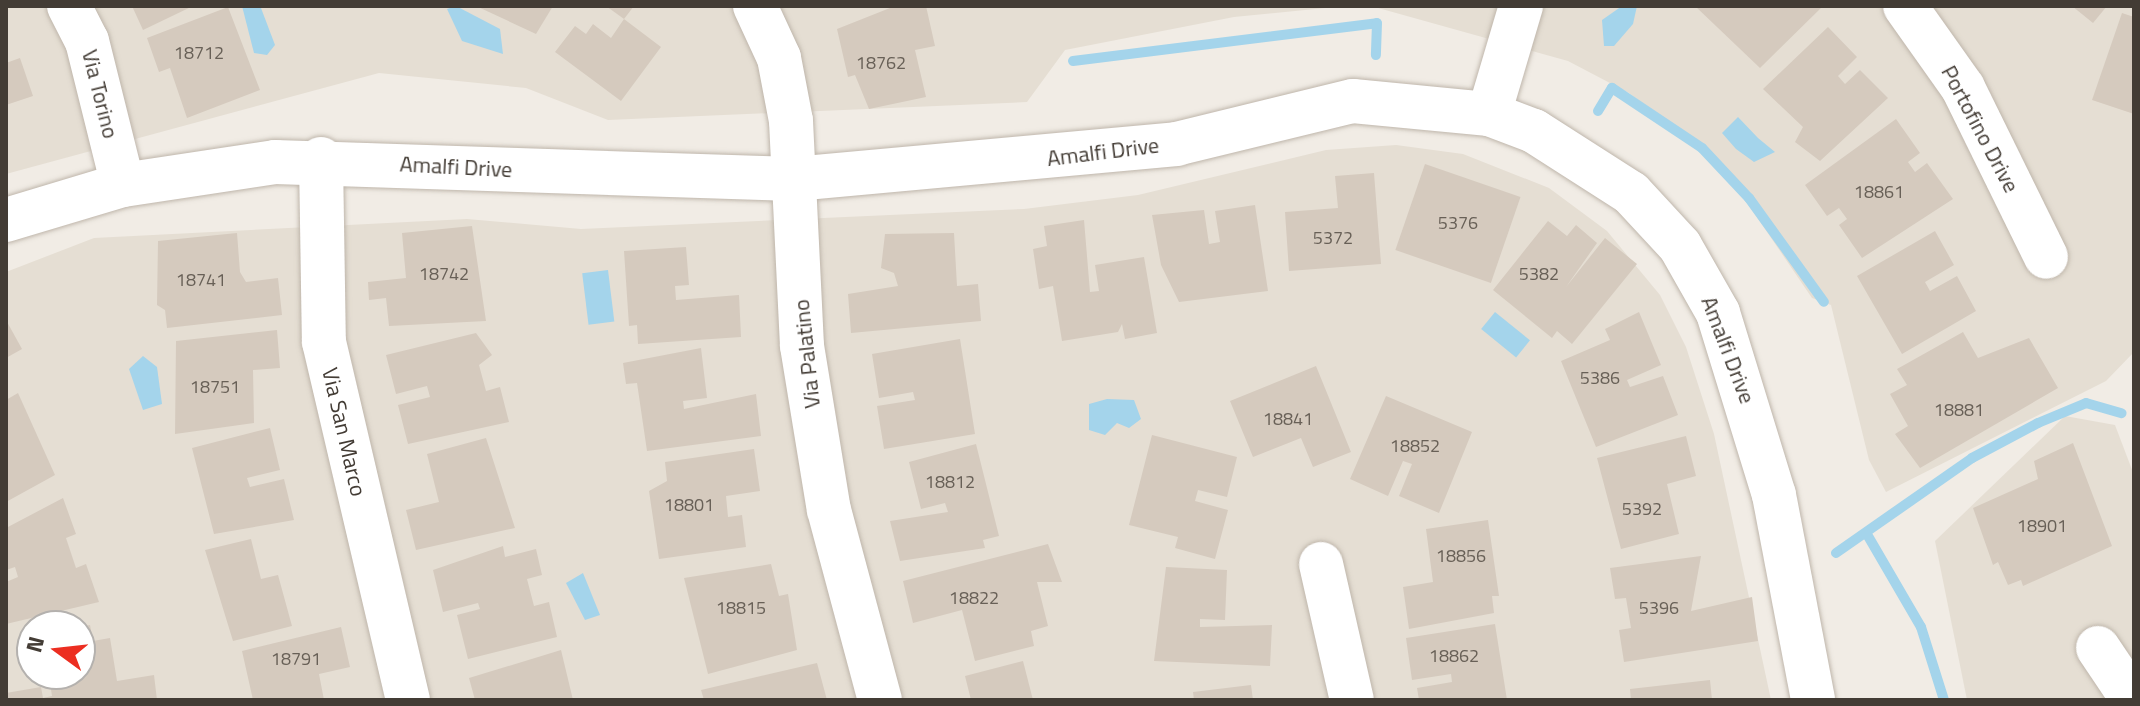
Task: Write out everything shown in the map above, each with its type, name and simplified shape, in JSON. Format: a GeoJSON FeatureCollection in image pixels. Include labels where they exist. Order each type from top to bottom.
{"type":"FeatureCollection","features":[{"type":"Feature","properties":{"kind":"street","name":"Via Torino"},"geometry":{"type":"LineString","coordinates":[[69,6],[87,41],[123,185]]}},
{"type":"Feature","properties":{"kind":"street","name":"Via Palatino"},"geometry":{"type":"LineString","coordinates":[[755,6],[779,58],[794,179],[802,346],[816,436],[880,700]]}},
{"type":"Feature","properties":{"kind":"street"},"geometry":{"type":"LineString","coordinates":[[1489,114],[1521,6]]}},
{"type":"Feature","properties":{"kind":"street","name":"Portofino Drive"},"geometry":{"type":"LineString","coordinates":[[1905,6],[1963,88],[2046,257]]}},
{"type":"Feature","properties":{"kind":"street","name":"Amalfi Drive"},"geometry":{"type":"LineString","coordinates":[[6,220],[123,185],[321,159],[662,180],[794,179],[1176,144],[1353,101],[1489,114],[1534,131],[1631,193],[1680,246],[1718,313],[1774,495],[1813,700]]}},
{"type":"Feature","properties":{"kind":"street","name":"Via San Marco"},"geometry":{"type":"LineString","coordinates":[[321,159],[324,342],[408,700]]}},
{"type":"Feature","properties":{"kind":"street"},"geometry":{"type":"LineString","coordinates":[[1321,564],[1352,700]]}},
{"type":"Feature","properties":{"kind":"street"},"geometry":{"type":"LineString","coordinates":[[2098,648],[2133,700]]}},
{"type":"Feature","properties":{"kind":"shaded area"},"geometry":{"type":"Polygon","coordinates":[[[6,6],[1345,6],[1234,17],[1065,50],[1027,102],[608,120],[526,88],[379,73],[6,174],[6,6]]]}},
{"type":"Feature","properties":{"kind":"shaded area"},"geometry":{"type":"Polygon","coordinates":[[[1371,6],[2134,6],[2134,352],[2106,381],[1886,492],[1869,460],[1831,305],[1812,298],[1720,163],[1629,93],[1568,61],[1371,6]]]}},
{"type":"Feature","properties":{"kind":"shaded area"},"geometry":{"type":"Polygon","coordinates":[[[1396,145],[1463,154],[1549,188],[1607,231],[1660,295],[1686,347],[1714,434],[1771,700],[6,700],[6,272],[94,238],[467,219],[581,229],[1024,209],[1138,195],[1326,150],[1396,145]]]}},
{"type":"Feature","properties":{"kind":"shaded area"},"geometry":{"type":"Polygon","coordinates":[[[2065,416],[2115,425],[2134,475],[2134,700],[1967,700],[1935,541],[2065,416]]]}},
{"type":"Feature","properties":{"kind":"water"},"geometry":{"type":"Polygon","coordinates":[[[242,6],[261,8],[275,45],[267,55],[254,53],[242,6]]]}},
{"type":"Feature","properties":{"kind":"water"},"geometry":{"type":"Polygon","coordinates":[[[456,6],[500,29],[503,54],[462,41],[447,9],[456,6]]]}},
{"type":"Feature","properties":{"kind":"water"},"geometry":{"type":"Polygon","coordinates":[[[1622,6],[1637,6],[1633,24],[1614,46],[1604,46],[1602,20],[1622,6]]]}},
{"type":"Feature","properties":{"kind":"water"},"geometry":{"type":"Polygon","coordinates":[[[1738,117],[1775,152],[1754,162],[1736,149],[1722,133],[1738,117]]]}},
{"type":"Feature","properties":{"kind":"water"},"geometry":{"type":"Polygon","coordinates":[[[608,270],[614,322],[589,325],[582,273],[608,270]]]}},
{"type":"Feature","properties":{"kind":"water"},"geometry":{"type":"Polygon","coordinates":[[[1495,312],[1530,340],[1516,357],[1481,329],[1495,312]]]}},
{"type":"Feature","properties":{"kind":"water"},"geometry":{"type":"Polygon","coordinates":[[[143,356],[157,367],[162,404],[143,410],[129,369],[143,356]]]}},
{"type":"Feature","properties":{"kind":"water"},"geometry":{"type":"Polygon","coordinates":[[[1107,399],[1134,400],[1141,419],[1129,428],[1117,423],[1105,435],[1089,430],[1089,404],[1107,399]]]}},
{"type":"Feature","properties":{"kind":"water"},"geometry":{"type":"Polygon","coordinates":[[[583,573],[600,615],[585,620],[566,583],[583,573]]]}},
{"type":"Feature","properties":{"kind":"building"},"geometry":{"type":"Polygon","coordinates":[[[132,6],[193,6],[143,30],[132,6]]]}},
{"type":"Feature","properties":{"kind":"building"},"geometry":{"type":"Polygon","coordinates":[[[476,6],[553,6],[536,34],[476,6]]]}},
{"type":"Feature","properties":{"kind":"building"},"geometry":{"type":"Polygon","coordinates":[[[606,6],[634,6],[624,19],[606,6]]]}},
{"type":"Feature","properties":{"kind":"building"},"geometry":{"type":"Polygon","coordinates":[[[895,6],[926,6],[935,46],[915,50],[926,97],[869,109],[855,75],[848,77],[837,29],[895,6]]]}},
{"type":"Feature","properties":{"kind":"building"},"geometry":{"type":"Polygon","coordinates":[[[1695,6],[1823,6],[1760,68],[1695,6]]]}},
{"type":"Feature","properties":{"kind":"building"},"geometry":{"type":"Polygon","coordinates":[[[2072,6],[2107,6],[2093,23],[2072,6]]]}},
{"type":"Feature","properties":{"kind":"building"},"geometry":{"type":"Polygon","coordinates":[[[228,7],[260,90],[187,118],[170,68],[159,72],[147,38],[228,7]]]}},
{"type":"Feature","properties":{"kind":"building"},"geometry":{"type":"Polygon","coordinates":[[[2122,13],[2134,17],[2134,114],[2092,100],[2122,13]]]}},
{"type":"Feature","properties":{"kind":"building"},"geometry":{"type":"Polygon","coordinates":[[[624,19],[661,47],[621,101],[555,52],[575,26],[586,34],[593,24],[611,38],[624,19]]]}},
{"type":"Feature","properties":{"kind":"building"},"geometry":{"type":"Polygon","coordinates":[[[1828,27],[1857,57],[1838,76],[1845,84],[1860,70],[1888,98],[1820,161],[1795,142],[1803,127],[1763,89],[1828,27]]]}},
{"type":"Feature","properties":{"kind":"building"},"geometry":{"type":"Polygon","coordinates":[[[20,58],[33,96],[6,105],[6,63],[20,58]]]}},
{"type":"Feature","properties":{"kind":"building"},"geometry":{"type":"Polygon","coordinates":[[[1896,119],[1920,153],[1908,162],[1915,172],[1927,163],[1953,199],[1862,258],[1839,225],[1847,219],[1839,208],[1827,216],[1805,185],[1896,119]]]}},
{"type":"Feature","properties":{"kind":"building"},"geometry":{"type":"Polygon","coordinates":[[[1425,164],[1520,197],[1491,283],[1395,250],[1425,164]]]}},
{"type":"Feature","properties":{"kind":"building"},"geometry":{"type":"Polygon","coordinates":[[[1374,173],[1381,264],[1289,271],[1285,212],[1338,208],[1335,176],[1374,173]]]}},
{"type":"Feature","properties":{"kind":"building"},"geometry":{"type":"Polygon","coordinates":[[[1255,205],[1268,291],[1179,302],[1161,265],[1152,215],[1204,210],[1209,244],[1220,242],[1215,211],[1255,205]]]}},
{"type":"Feature","properties":{"kind":"building"},"geometry":{"type":"Polygon","coordinates":[[[1084,220],[1090,292],[1099,291],[1095,265],[1144,257],[1157,333],[1125,339],[1122,324],[1118,332],[1062,341],[1053,286],[1039,289],[1033,249],[1047,246],[1044,226],[1084,220]]]}},
{"type":"Feature","properties":{"kind":"building"},"geometry":{"type":"Polygon","coordinates":[[[1548,221],[1567,236],[1576,225],[1597,243],[1566,287],[1605,238],[1637,264],[1572,344],[1557,331],[1552,338],[1493,290],[1548,221]]]}},
{"type":"Feature","properties":{"kind":"building"},"geometry":{"type":"Polygon","coordinates":[[[472,226],[486,321],[389,326],[386,298],[369,300],[368,282],[406,278],[402,233],[472,226]]]}},
{"type":"Feature","properties":{"kind":"building"},"geometry":{"type":"Polygon","coordinates":[[[1935,231],[1954,265],[1925,282],[1930,291],[1957,276],[1976,311],[1902,354],[1857,276],[1935,231]]]}},
{"type":"Feature","properties":{"kind":"building"},"geometry":{"type":"Polygon","coordinates":[[[237,233],[240,272],[246,282],[278,278],[282,315],[167,328],[165,310],[157,305],[158,241],[237,233]]]}},
{"type":"Feature","properties":{"kind":"building"},"geometry":{"type":"Polygon","coordinates":[[[954,233],[957,286],[978,284],[981,321],[851,333],[848,294],[898,286],[894,273],[881,268],[885,234],[954,233]]]}},
{"type":"Feature","properties":{"kind":"building"},"geometry":{"type":"Polygon","coordinates":[[[686,247],[689,285],[675,286],[676,300],[739,295],[741,337],[638,344],[637,325],[629,326],[624,251],[686,247]]]}},
{"type":"Feature","properties":{"kind":"building"},"geometry":{"type":"Polygon","coordinates":[[[1639,312],[1661,365],[1627,380],[1630,387],[1663,376],[1678,415],[1596,447],[1561,361],[1610,340],[1605,329],[1639,312]]]}},
{"type":"Feature","properties":{"kind":"building"},"geometry":{"type":"Polygon","coordinates":[[[6,320],[22,349],[6,358],[6,320]]]}},
{"type":"Feature","properties":{"kind":"building"},"geometry":{"type":"Polygon","coordinates":[[[277,330],[280,368],[253,370],[254,423],[175,434],[176,341],[277,330]]]}},
{"type":"Feature","properties":{"kind":"building"},"geometry":{"type":"Polygon","coordinates":[[[1963,332],[1978,358],[2029,338],[2058,388],[1920,468],[1895,434],[1908,426],[1890,394],[1907,385],[1897,369],[1963,332]]]}},
{"type":"Feature","properties":{"kind":"building"},"geometry":{"type":"Polygon","coordinates":[[[476,333],[492,355],[479,365],[486,391],[500,387],[509,422],[408,444],[398,405],[430,397],[427,386],[396,394],[386,355],[476,333]]]}},
{"type":"Feature","properties":{"kind":"building"},"geometry":{"type":"Polygon","coordinates":[[[960,339],[975,434],[884,449],[877,406],[915,400],[913,392],[879,398],[872,354],[960,339]]]}},
{"type":"Feature","properties":{"kind":"building"},"geometry":{"type":"Polygon","coordinates":[[[701,348],[707,398],[683,401],[684,409],[756,394],[761,436],[647,451],[637,383],[626,384],[623,363],[701,348]]]}},
{"type":"Feature","properties":{"kind":"building"},"geometry":{"type":"Polygon","coordinates":[[[1316,366],[1351,452],[1313,467],[1301,438],[1253,457],[1230,401],[1316,366]]]}},
{"type":"Feature","properties":{"kind":"building"},"geometry":{"type":"Polygon","coordinates":[[[18,393],[55,475],[6,502],[6,400],[18,393]]]}},
{"type":"Feature","properties":{"kind":"building"},"geometry":{"type":"Polygon","coordinates":[[[1386,396],[1472,432],[1439,513],[1399,496],[1412,464],[1403,461],[1388,496],[1350,479],[1386,396]]]}},
{"type":"Feature","properties":{"kind":"building"},"geometry":{"type":"Polygon","coordinates":[[[270,428],[280,470],[247,478],[250,487],[284,479],[294,520],[214,534],[192,448],[270,428]]]}},
{"type":"Feature","properties":{"kind":"building"},"geometry":{"type":"Polygon","coordinates":[[[1152,435],[1237,457],[1227,497],[1198,490],[1195,501],[1228,510],[1215,559],[1175,548],[1178,537],[1129,525],[1152,435]]]}},
{"type":"Feature","properties":{"kind":"building"},"geometry":{"type":"Polygon","coordinates":[[[1686,436],[1696,476],[1667,484],[1679,534],[1621,549],[1597,458],[1686,436]]]}},
{"type":"Feature","properties":{"kind":"building"},"geometry":{"type":"Polygon","coordinates":[[[486,438],[515,528],[416,550],[406,510],[439,502],[427,454],[486,438]]]}},
{"type":"Feature","properties":{"kind":"building"},"geometry":{"type":"Polygon","coordinates":[[[2073,443],[2112,546],[2023,586],[2021,580],[2008,585],[1998,562],[1993,565],[1973,508],[2038,479],[2034,461],[2073,443]]]}},
{"type":"Feature","properties":{"kind":"building"},"geometry":{"type":"Polygon","coordinates":[[[976,444],[999,536],[983,540],[985,548],[900,561],[890,521],[948,512],[945,503],[921,509],[909,462],[976,444]]]}},
{"type":"Feature","properties":{"kind":"building"},"geometry":{"type":"Polygon","coordinates":[[[754,449],[760,491],[726,496],[728,517],[742,515],[746,547],[659,559],[649,491],[667,481],[665,462],[754,449]]]}},
{"type":"Feature","properties":{"kind":"building"},"geometry":{"type":"Polygon","coordinates":[[[63,498],[76,534],[66,538],[76,568],[86,564],[99,602],[65,610],[16,610],[16,622],[6,624],[6,582],[18,577],[15,567],[6,570],[6,528],[63,498]]]}},
{"type":"Feature","properties":{"kind":"building"},"geometry":{"type":"Polygon","coordinates":[[[1488,520],[1499,596],[1492,596],[1494,613],[1409,629],[1403,587],[1433,582],[1426,529],[1488,520]]]}},
{"type":"Feature","properties":{"kind":"building"},"geometry":{"type":"Polygon","coordinates":[[[251,539],[261,579],[278,575],[292,626],[233,641],[205,550],[251,539]]]}},
{"type":"Feature","properties":{"kind":"building"},"geometry":{"type":"Polygon","coordinates":[[[1048,544],[1062,582],[1037,582],[1048,626],[1031,631],[1034,646],[975,661],[962,610],[913,623],[903,581],[1048,544]]]}},
{"type":"Feature","properties":{"kind":"building"},"geometry":{"type":"Polygon","coordinates":[[[503,546],[505,557],[536,549],[542,575],[527,579],[534,606],[549,602],[557,637],[468,659],[457,615],[480,609],[478,603],[443,612],[433,570],[503,546]]]}},
{"type":"Feature","properties":{"kind":"building"},"geometry":{"type":"Polygon","coordinates":[[[1701,556],[1691,611],[1752,597],[1758,641],[1624,662],[1619,630],[1631,628],[1626,598],[1615,599],[1610,568],[1701,556]]]}},
{"type":"Feature","properties":{"kind":"building"},"geometry":{"type":"Polygon","coordinates":[[[771,564],[779,596],[788,594],[797,650],[708,674],[684,578],[771,564]]]}},
{"type":"Feature","properties":{"kind":"building"},"geometry":{"type":"Polygon","coordinates":[[[1166,567],[1227,570],[1225,620],[1200,619],[1200,627],[1272,625],[1270,666],[1154,661],[1166,567]]]}},
{"type":"Feature","properties":{"kind":"building"},"geometry":{"type":"Polygon","coordinates":[[[1495,624],[1507,700],[1419,700],[1417,688],[1452,682],[1451,674],[1412,680],[1406,638],[1495,624]]]}},
{"type":"Feature","properties":{"kind":"building"},"geometry":{"type":"Polygon","coordinates":[[[341,627],[350,667],[319,674],[324,700],[253,700],[242,651],[341,627]]]}},
{"type":"Feature","properties":{"kind":"building"},"geometry":{"type":"Polygon","coordinates":[[[110,638],[117,681],[154,675],[157,700],[6,700],[6,693],[24,690],[42,690],[43,698],[52,696],[51,690],[96,690],[96,640],[110,638]]]}},
{"type":"Feature","properties":{"kind":"building"},"geometry":{"type":"Polygon","coordinates":[[[561,650],[573,700],[475,700],[469,678],[561,650]]]}},
{"type":"Feature","properties":{"kind":"building"},"geometry":{"type":"Polygon","coordinates":[[[1023,661],[1033,700],[971,700],[965,676],[1023,661]]]}},
{"type":"Feature","properties":{"kind":"building"},"geometry":{"type":"Polygon","coordinates":[[[817,663],[827,700],[704,700],[701,690],[817,663]]]}},
{"type":"Feature","properties":{"kind":"building"},"geometry":{"type":"Polygon","coordinates":[[[1710,680],[1712,700],[1631,700],[1630,689],[1710,680]]]}},
{"type":"Feature","properties":{"kind":"building"},"geometry":{"type":"Polygon","coordinates":[[[1251,685],[1253,700],[1194,700],[1193,692],[1251,685]]]}},
{"type":"Feature","properties":{"kind":"waterway"},"geometry":{"type":"LineString","coordinates":[[1073,61],[1377,23],[1376,55]]}},
{"type":"Feature","properties":{"kind":"waterway"},"geometry":{"type":"LineString","coordinates":[[1598,111],[1612,88],[1702,148],[1749,198],[1824,302]]}},
{"type":"Feature","properties":{"kind":"waterway"},"geometry":{"type":"LineString","coordinates":[[1836,553],[1972,458],[2038,423],[2086,403],[2122,413]]}},
{"type":"Feature","properties":{"kind":"waterway"},"geometry":{"type":"LineString","coordinates":[[1868,536],[1921,627],[1944,700]]}}]}
